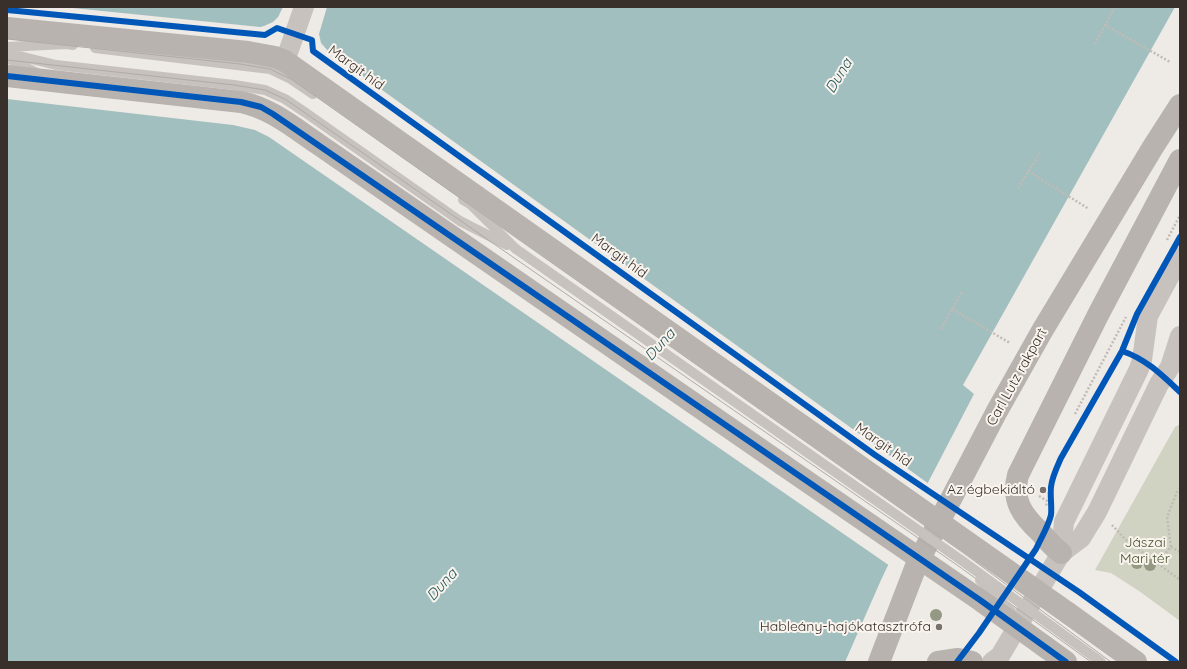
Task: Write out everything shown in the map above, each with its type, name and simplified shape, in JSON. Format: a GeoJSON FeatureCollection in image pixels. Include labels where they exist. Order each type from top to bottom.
{"type":"FeatureCollection","features":[{"type":"Feature","properties":{"kind":"main road"},"geometry":{"type":"LineString","coordinates":[[7,28],[248,52],[275,57],[285,61],[467,196],[1068,613],[1136,662]]}},
{"type":"Feature","properties":{"kind":"main road"},"geometry":{"type":"LineString","coordinates":[[7,76],[241,102],[261,107],[980,600],[1066,662]]}},
{"type":"Feature","properties":{"kind":"main road","name":"Carl Lutz rakpart"},"geometry":{"type":"LineString","coordinates":[[879,662],[916,566],[997,411],[1046,325],[1153,147],[1180,105]]}},
{"type":"Feature","properties":{"kind":"main road"},"geometry":{"type":"LineString","coordinates":[[1061,553],[1028,521],[1018,502],[1016,483],[1018,475],[1099,313],[1180,160]]}},
{"type":"Feature","properties":{"kind":"main road"},"geometry":{"type":"LineString","coordinates":[[938,662],[958,659],[972,662]]}},
{"type":"Feature","properties":{"kind":"street"},"geometry":{"type":"LineString","coordinates":[[285,61],[304,7]]}},
{"type":"Feature","properties":{"kind":"street"},"geometry":{"type":"LineString","coordinates":[[1061,553],[1064,522],[1139,369],[1142,360],[1148,316],[1180,257]]}},
{"type":"Feature","properties":{"kind":"street"},"geometry":{"type":"LineString","coordinates":[[1148,316],[1155,342],[1175,371]]}},
{"type":"Feature","properties":{"kind":"street"},"geometry":{"type":"LineString","coordinates":[[997,660],[1061,553],[1081,538],[1097,512],[1159,384],[1175,371],[1180,336]]}},
{"type":"Feature","properties":{"kind":"lane"},"geometry":{"type":"LineString","coordinates":[[7,47],[66,44],[270,69],[291,79],[323,101]]}},
{"type":"Feature","properties":{"kind":"lane"},"geometry":{"type":"LineString","coordinates":[[7,53],[56,65],[234,85],[265,90],[285,99],[460,221],[516,249],[961,560],[1101,662]]}},
{"type":"Feature","properties":{"kind":"lane"},"geometry":{"type":"LineString","coordinates":[[7,58],[54,81]]}},
{"type":"Feature","properties":{"kind":"lane"},"geometry":{"type":"LineString","coordinates":[[467,196],[516,249]]}},
{"type":"Feature","properties":{"kind":"lane"},"geometry":{"type":"LineString","coordinates":[[467,196],[470,204],[516,249]]}},
{"type":"Feature","properties":{"kind":"lane"},"geometry":{"type":"LineString","coordinates":[[961,560],[1044,646]]}},
{"type":"Feature","properties":{"kind":"lane"},"geometry":{"type":"LineString","coordinates":[[961,560],[1068,613]]}},
{"type":"Feature","properties":{"kind":"path"},"geometry":{"type":"LineString","coordinates":[[1095,44],[1115,7]]}},
{"type":"Feature","properties":{"kind":"path"},"geometry":{"type":"LineString","coordinates":[[1105,25],[1170,62]]}},
{"type":"Feature","properties":{"kind":"path"},"geometry":{"type":"LineString","coordinates":[[1018,188],[1040,154]]}},
{"type":"Feature","properties":{"kind":"path"},"geometry":{"type":"LineString","coordinates":[[1028,171],[1089,209]]}},
{"type":"Feature","properties":{"kind":"path"},"geometry":{"type":"LineString","coordinates":[[1165,243],[1180,215]]}},
{"type":"Feature","properties":{"kind":"path"},"geometry":{"type":"LineString","coordinates":[[941,329],[962,292]]}},
{"type":"Feature","properties":{"kind":"path"},"geometry":{"type":"LineString","coordinates":[[952,309],[1010,342]]}},
{"type":"Feature","properties":{"kind":"path"},"geometry":{"type":"LineString","coordinates":[[1072,419],[1128,314]]}},
{"type":"Feature","properties":{"kind":"path"},"geometry":{"type":"LineString","coordinates":[[1158,562],[1171,547],[1167,517],[1177,492],[1180,489]]}},
{"type":"Feature","properties":{"kind":"path"},"geometry":{"type":"LineString","coordinates":[[1036,495],[1047,501],[1043,535]]}},
{"type":"Feature","properties":{"kind":"path"},"geometry":{"type":"LineString","coordinates":[[1043,535],[1049,523],[1051,513],[1051,496]]}},
{"type":"Feature","properties":{"kind":"path"},"geometry":{"type":"LineString","coordinates":[[1114,528],[1126,540],[1158,562],[1180,580]]}},
{"type":"Feature","properties":{"kind":"path"},"geometry":{"type":"LineString","coordinates":[[1171,547],[1180,552]]}},
{"type":"Feature","properties":{"kind":"green space","name":"Jászai Mari tér"},"geometry":{"type":"Polygon","coordinates":[[[1180,424],[1180,621],[1139,591],[1111,573],[1095,570],[1175,427],[1180,424]]]}},
{"type":"Feature","properties":{"kind":"water","name":"Duna"},"geometry":{"type":"Polygon","coordinates":[[[7,7],[1175,7],[963,385],[974,394],[921,496],[881,580],[845,662],[7,662],[7,7]]]}},
{"type":"Feature","properties":{"kind":"pier"},"geometry":{"type":"Polygon","coordinates":[[[7,7],[63,7],[260,27],[273,22],[278,17],[283,7],[327,7],[319,34],[321,43],[328,51],[929,484],[890,566],[269,137],[255,130],[233,125],[7,99],[7,7]]]}},
{"type":"Feature","properties":{"kind":"tram line"},"geometry":{"type":"LineString","coordinates":[[7,39],[240,64],[270,69],[291,79],[965,554],[1111,662]]}},
{"type":"Feature","properties":{"kind":"tram line"},"geometry":{"type":"LineString","coordinates":[[7,60],[234,85],[265,90],[285,99],[957,565],[1091,662]]}},
{"type":"Feature","properties":{"kind":"cycle path","name":"Margit híd"},"geometry":{"type":"LineString","coordinates":[[7,10],[265,35],[277,28],[312,40],[313,51],[875,455],[1079,592],[1176,662]]}},
{"type":"Feature","properties":{"kind":"cycle path"},"geometry":{"type":"LineString","coordinates":[[7,76],[241,102],[261,107],[980,600],[1066,662]]}},
{"type":"Feature","properties":{"kind":"cycle path"},"geometry":{"type":"LineString","coordinates":[[957,662],[979,633],[1036,549],[1051,515],[1052,483],[1061,458],[1122,351],[1137,314],[1180,237]]}},
{"type":"Feature","properties":{"kind":"cycle path"},"geometry":{"type":"LineString","coordinates":[[1122,351],[1139,358],[1180,392]]}},
{"type":"Feature","properties":{"kind":"place","name":"Az égbekiáltó"},"geometry":{"type":"Point","coordinates":[1043,490]}},
{"type":"Feature","properties":{"kind":"place","name":"Hableány-hajókatasztrófa"},"geometry":{"type":"Point","coordinates":[939,627]}}]}
